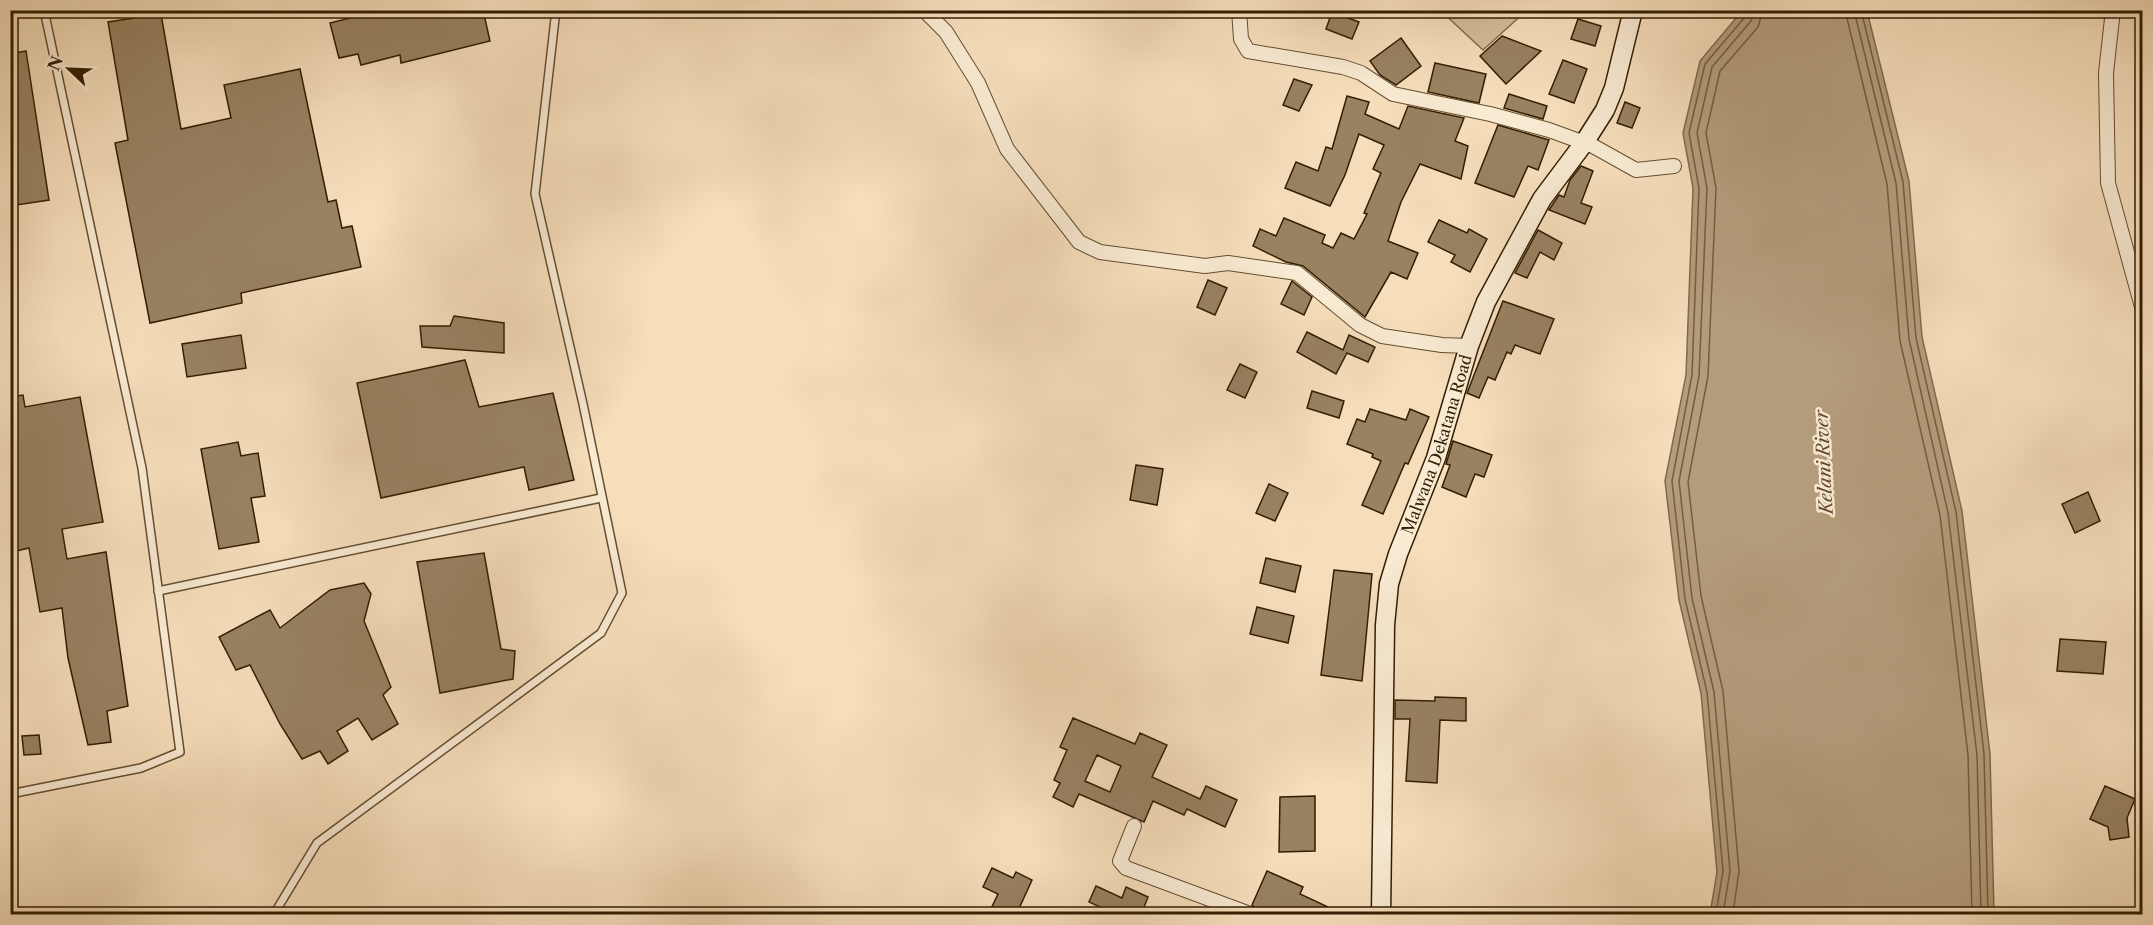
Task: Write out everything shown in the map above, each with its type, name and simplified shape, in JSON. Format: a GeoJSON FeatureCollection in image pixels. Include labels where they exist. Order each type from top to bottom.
{"type":"FeatureCollection","features":[{"type":"Feature","properties":{"kind":"main road","name":"Malwana Dekatana Road"},"geometry":{"type":"LineString","coordinates":[[1381,915],[1385,625],[1389,584],[1398,554],[1436,458],[1469,346],[1503,268],[1542,199],[1584,143],[1605,110],[1614,88],[1634,10]]}},
{"type":"Feature","properties":{"kind":"street"},"geometry":{"type":"LineString","coordinates":[[924,10],[946,32],[978,83],[1007,149],[1078,242],[1100,252],[1205,266],[1228,263],[1298,273],[1360,326],[1382,336],[1442,345],[1469,346]]}},
{"type":"Feature","properties":{"kind":"street"},"geometry":{"type":"LineString","coordinates":[[1239,10],[1240,39],[1248,51],[1343,67],[1361,73],[1393,94],[1490,114],[1549,130],[1584,143],[1636,170],[1674,166]]}},
{"type":"Feature","properties":{"kind":"street"},"geometry":{"type":"LineString","coordinates":[[2113,10],[2106,73],[2108,183],[2142,307]]}},
{"type":"Feature","properties":{"kind":"street"},"geometry":{"type":"LineString","coordinates":[[1134,826],[1120,861],[1125,868],[1250,915]]}},
{"type":"Feature","properties":{"kind":"street"},"geometry":{"type":"LineString","coordinates":[[2141,915],[2142,909]]}},
{"type":"Feature","properties":{"kind":"lane"},"geometry":{"type":"LineString","coordinates":[[10,794],[141,768],[180,752],[142,468],[44,10]]}},
{"type":"Feature","properties":{"kind":"lane"},"geometry":{"type":"LineString","coordinates":[[274,915],[316,843],[601,633],[622,593],[583,404],[535,194],[556,10]]}},
{"type":"Feature","properties":{"kind":"lane"},"geometry":{"type":"LineString","coordinates":[[158,591],[601,498]]}},
{"type":"Feature","properties":{"kind":"shaded area"},"geometry":{"type":"Polygon","coordinates":[[[1441,11],[1526,11],[1483,50],[1441,11]]]}},
{"type":"Feature","properties":{"kind":"water","name":"Kelani River"},"geometry":{"type":"Polygon","coordinates":[[[1742,11],[1867,11],[1909,181],[1922,337],[1962,511],[1990,754],[1994,914],[1710,914],[1717,872],[1701,693],[1679,600],[1665,481],[1686,375],[1693,188],[1683,133],[1700,61],[1742,11]]]}},
{"type":"Feature","properties":{"kind":"building"},"geometry":{"type":"Polygon","coordinates":[[[348,10],[483,10],[490,41],[401,63],[400,55],[361,65],[358,54],[339,58],[330,23],[350,18],[348,10]]]}},
{"type":"Feature","properties":{"kind":"building"},"geometry":{"type":"Polygon","coordinates":[[[1332,12],[1359,22],[1352,39],[1326,29],[1332,12]]]}},
{"type":"Feature","properties":{"kind":"building"},"geometry":{"type":"Polygon","coordinates":[[[161,14],[181,129],[231,118],[224,85],[300,69],[328,202],[336,200],[342,228],[352,226],[361,267],[241,293],[242,303],[150,323],[115,143],[128,140],[108,22],[161,14]]]}},
{"type":"Feature","properties":{"kind":"building"},"geometry":{"type":"Polygon","coordinates":[[[1578,19],[1601,26],[1595,46],[1571,39],[1578,19]]]}},
{"type":"Feature","properties":{"kind":"building"},"geometry":{"type":"Polygon","coordinates":[[[1502,36],[1541,51],[1506,84],[1480,56],[1502,36]]]}},
{"type":"Feature","properties":{"kind":"building"},"geometry":{"type":"Polygon","coordinates":[[[1401,38],[1421,66],[1396,85],[1380,75],[1370,61],[1401,38]]]}},
{"type":"Feature","properties":{"kind":"building"},"geometry":{"type":"Polygon","coordinates":[[[26,51],[49,200],[10,206],[10,54],[26,51]]]}},
{"type":"Feature","properties":{"kind":"building"},"geometry":{"type":"Polygon","coordinates":[[[1563,60],[1587,69],[1574,103],[1549,94],[1563,60]]]}},
{"type":"Feature","properties":{"kind":"building"},"geometry":{"type":"Polygon","coordinates":[[[1435,63],[1486,74],[1479,103],[1428,92],[1435,63]]]}},
{"type":"Feature","properties":{"kind":"building"},"geometry":{"type":"Polygon","coordinates":[[[1294,79],[1312,85],[1299,111],[1283,105],[1294,79]]]}},
{"type":"Feature","properties":{"kind":"building"},"geometry":{"type":"Polygon","coordinates":[[[1509,94],[1547,106],[1543,119],[1504,108],[1509,94]]]}},
{"type":"Feature","properties":{"kind":"building"},"geometry":{"type":"Polygon","coordinates":[[[1347,96],[1369,102],[1365,114],[1399,129],[1408,106],[1464,118],[1455,141],[1468,146],[1461,179],[1420,164],[1401,202],[1388,241],[1418,253],[1407,279],[1391,272],[1365,317],[1303,266],[1286,262],[1253,246],[1260,229],[1276,236],[1284,218],[1325,235],[1322,243],[1333,248],[1341,233],[1354,239],[1367,214],[1364,213],[1381,173],[1373,169],[1384,145],[1359,134],[1345,175],[1330,206],[1285,188],[1296,162],[1318,171],[1326,147],[1332,149],[1347,96]]]}},
{"type":"Feature","properties":{"kind":"building"},"geometry":{"type":"Polygon","coordinates":[[[1625,102],[1640,108],[1632,128],[1617,123],[1625,102]]]}},
{"type":"Feature","properties":{"kind":"building"},"geometry":{"type":"Polygon","coordinates":[[[1498,125],[1549,140],[1538,170],[1528,166],[1514,197],[1475,183],[1498,125]]]}},
{"type":"Feature","properties":{"kind":"building"},"geometry":{"type":"Polygon","coordinates":[[[1581,166],[1593,171],[1581,203],[1592,207],[1585,224],[1549,210],[1559,195],[1564,197],[1570,180],[1581,166]]]}},
{"type":"Feature","properties":{"kind":"building"},"geometry":{"type":"Polygon","coordinates":[[[1439,220],[1467,233],[1469,229],[1487,239],[1470,272],[1451,262],[1455,255],[1428,242],[1439,220]]]}},
{"type":"Feature","properties":{"kind":"building"},"geometry":{"type":"Polygon","coordinates":[[[1538,230],[1562,243],[1554,260],[1540,252],[1527,278],[1515,273],[1538,230]]]}},
{"type":"Feature","properties":{"kind":"building"},"geometry":{"type":"Polygon","coordinates":[[[1208,280],[1227,288],[1215,315],[1197,307],[1208,280]]]}},
{"type":"Feature","properties":{"kind":"building"},"geometry":{"type":"Polygon","coordinates":[[[1292,281],[1312,297],[1304,315],[1281,304],[1292,281]]]}},
{"type":"Feature","properties":{"kind":"building"},"geometry":{"type":"Polygon","coordinates":[[[1503,301],[1554,319],[1540,354],[1515,345],[1511,354],[1507,352],[1495,380],[1488,377],[1479,398],[1467,393],[1503,301]]]}},
{"type":"Feature","properties":{"kind":"building"},"geometry":{"type":"Polygon","coordinates":[[[454,316],[504,323],[504,353],[422,347],[420,326],[450,326],[454,316]]]}},
{"type":"Feature","properties":{"kind":"building"},"geometry":{"type":"Polygon","coordinates":[[[1307,332],[1343,350],[1349,335],[1375,347],[1368,362],[1347,353],[1336,374],[1297,352],[1307,332]]]}},
{"type":"Feature","properties":{"kind":"building"},"geometry":{"type":"Polygon","coordinates":[[[241,335],[246,368],[187,377],[182,344],[241,335]]]}},
{"type":"Feature","properties":{"kind":"building"},"geometry":{"type":"Polygon","coordinates":[[[465,360],[479,407],[553,393],[574,480],[529,490],[524,467],[381,498],[357,383],[465,360]]]}},
{"type":"Feature","properties":{"kind":"building"},"geometry":{"type":"Polygon","coordinates":[[[1240,364],[1257,372],[1245,398],[1227,390],[1240,364]]]}},
{"type":"Feature","properties":{"kind":"building"},"geometry":{"type":"Polygon","coordinates":[[[1312,391],[1344,401],[1339,418],[1307,408],[1312,391]]]}},
{"type":"Feature","properties":{"kind":"building"},"geometry":{"type":"Polygon","coordinates":[[[23,395],[25,407],[80,397],[103,522],[62,529],[67,559],[106,552],[128,706],[107,711],[111,742],[88,745],[68,658],[62,608],[40,612],[29,548],[16,551],[10,516],[10,475],[14,474],[10,452],[10,397],[23,395]]]}},
{"type":"Feature","properties":{"kind":"building"},"geometry":{"type":"Polygon","coordinates":[[[1370,409],[1406,420],[1410,409],[1429,417],[1408,464],[1405,463],[1383,514],[1362,505],[1381,461],[1372,457],[1373,454],[1347,444],[1357,419],[1365,422],[1370,409]]]}},
{"type":"Feature","properties":{"kind":"building"},"geometry":{"type":"Polygon","coordinates":[[[1453,441],[1492,455],[1484,477],[1475,474],[1466,497],[1442,487],[1450,465],[1446,464],[1453,441]]]}},
{"type":"Feature","properties":{"kind":"building"},"geometry":{"type":"Polygon","coordinates":[[[238,442],[241,456],[258,453],[265,496],[251,498],[259,542],[219,549],[201,449],[238,442]]]}},
{"type":"Feature","properties":{"kind":"building"},"geometry":{"type":"Polygon","coordinates":[[[1136,465],[1163,469],[1157,505],[1130,500],[1136,465]]]}},
{"type":"Feature","properties":{"kind":"building"},"geometry":{"type":"Polygon","coordinates":[[[1269,484],[1288,493],[1275,521],[1256,513],[1269,484]]]}},
{"type":"Feature","properties":{"kind":"building"},"geometry":{"type":"Polygon","coordinates":[[[2088,492],[2100,521],[2075,533],[2062,504],[2088,492]]]}},
{"type":"Feature","properties":{"kind":"building"},"geometry":{"type":"Polygon","coordinates":[[[484,553],[501,649],[515,651],[513,679],[440,693],[417,562],[484,553]]]}},
{"type":"Feature","properties":{"kind":"building"},"geometry":{"type":"Polygon","coordinates":[[[1266,558],[1301,566],[1295,592],[1260,583],[1266,558]]]}},
{"type":"Feature","properties":{"kind":"building"},"geometry":{"type":"Polygon","coordinates":[[[1334,570],[1372,574],[1362,681],[1321,675],[1334,570]]]}},
{"type":"Feature","properties":{"kind":"building"},"geometry":{"type":"Polygon","coordinates":[[[364,583],[371,594],[364,621],[391,687],[383,695],[398,724],[372,740],[358,718],[337,731],[348,751],[328,764],[320,751],[302,759],[280,724],[250,665],[236,670],[219,637],[270,610],[280,628],[330,590],[364,583]]]}},
{"type":"Feature","properties":{"kind":"building"},"geometry":{"type":"Polygon","coordinates":[[[1257,607],[1294,616],[1288,643],[1250,634],[1257,607]]]}},
{"type":"Feature","properties":{"kind":"building"},"geometry":{"type":"Polygon","coordinates":[[[2060,639],[2106,642],[2103,674],[2057,671],[2060,639]]]}},
{"type":"Feature","properties":{"kind":"building"},"geometry":{"type":"Polygon","coordinates":[[[1435,697],[1466,698],[1466,721],[1440,720],[1437,783],[1406,781],[1410,719],[1395,719],[1395,700],[1435,701],[1435,697]]]}},
{"type":"Feature","properties":{"kind":"building"},"geometry":{"type":"Polygon","coordinates":[[[1073,718],[1135,744],[1140,733],[1167,745],[1152,777],[1200,799],[1206,786],[1237,800],[1225,827],[1187,809],[1184,815],[1153,801],[1144,822],[1079,794],[1073,807],[1053,797],[1060,783],[1054,780],[1067,750],[1060,747],[1073,718]],[[1097,755],[1085,781],[1110,792],[1121,766],[1097,755]]]}},
{"type":"Feature","properties":{"kind":"building"},"geometry":{"type":"Polygon","coordinates":[[[39,735],[41,754],[24,755],[22,736],[39,735]]]}},
{"type":"Feature","properties":{"kind":"building"},"geometry":{"type":"Polygon","coordinates":[[[2105,786],[2135,799],[2127,818],[2129,837],[2110,840],[2108,827],[2090,819],[2105,786]]]}},
{"type":"Feature","properties":{"kind":"building"},"geometry":{"type":"Polygon","coordinates":[[[1315,796],[1315,851],[1279,852],[1280,797],[1315,796]]]}},
{"type":"Feature","properties":{"kind":"building"},"geometry":{"type":"Polygon","coordinates":[[[992,868],[1013,878],[1016,872],[1032,880],[1016,915],[988,915],[998,894],[983,887],[992,868]]]}},
{"type":"Feature","properties":{"kind":"building"},"geometry":{"type":"Polygon","coordinates":[[[1267,871],[1303,887],[1300,894],[1345,915],[1259,912],[1252,905],[1267,871]]]}},
{"type":"Feature","properties":{"kind":"building"},"geometry":{"type":"Polygon","coordinates":[[[1096,886],[1122,898],[1126,887],[1148,897],[1141,915],[1117,915],[1089,902],[1096,886]]]}}]}
